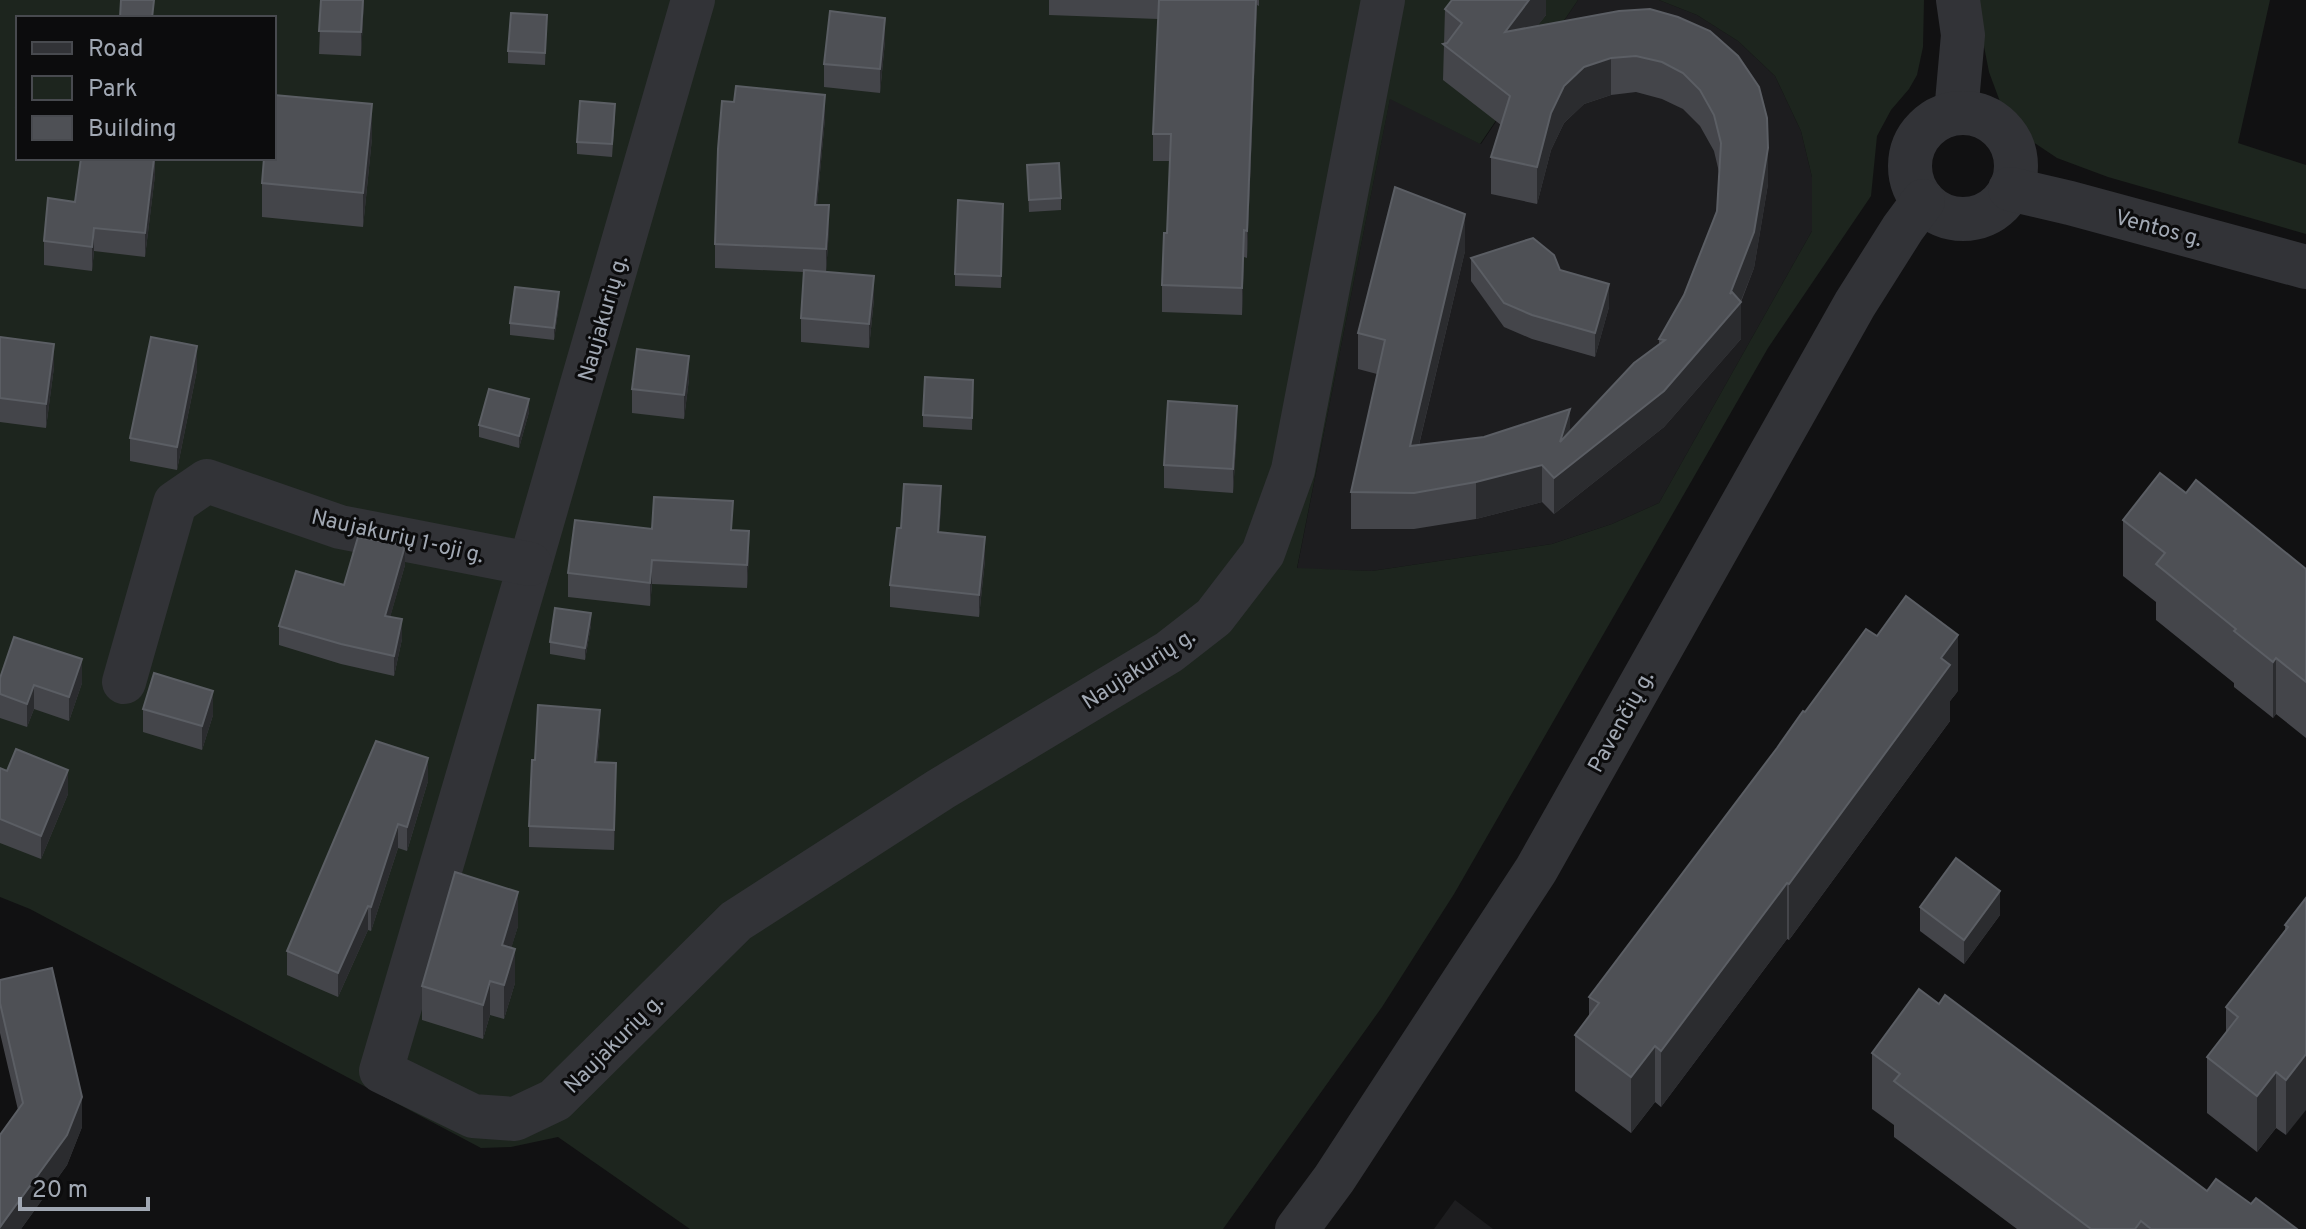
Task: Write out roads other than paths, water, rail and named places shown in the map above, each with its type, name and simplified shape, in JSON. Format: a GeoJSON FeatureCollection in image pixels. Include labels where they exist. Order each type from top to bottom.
{"type":"FeatureCollection","features":[{"type":"Feature","properties":{"kind":"street","name":"Naujakurių g."},"geometry":{"type":"LineString","coordinates":[[693,0],[381,1071],[473,1116],[515,1119],[555,1100],[736,921],[941,789],[1169,652],[1214,617],[1263,553],[1293,470],[1383,0]]}},
{"type":"Feature","properties":{"kind":"street"},"geometry":{"type":"LineString","coordinates":[[1956,113],[1963,35],[1958,0]]}},
{"type":"Feature","properties":{"kind":"street"},"geometry":{"type":"LineString","coordinates":[[1956,113],[1977,114],[1986,118],[2009,139],[2016,159],[2010,189],[1998,206],[1980,216],[1949,217],[1930,208],[1917,192],[1911,173],[1915,142],[1936,120],[1956,113]]}},
{"type":"Feature","properties":{"kind":"street","name":"Ventos g."},"geometry":{"type":"LineString","coordinates":[[2010,189],[2306,267]]}},
{"type":"Feature","properties":{"kind":"street","name":"Pavenčių g."},"geometry":{"type":"LineString","coordinates":[[1297,1229],[1334,1179],[1536,870],[1855,304],[1923,201]]}},
{"type":"Feature","properties":{"kind":"street","name":"Naujakurių 1-oji g."},"geometry":{"type":"LineString","coordinates":[[124,682],[175,503],[207,481],[340,527],[530,564]]}}]}
